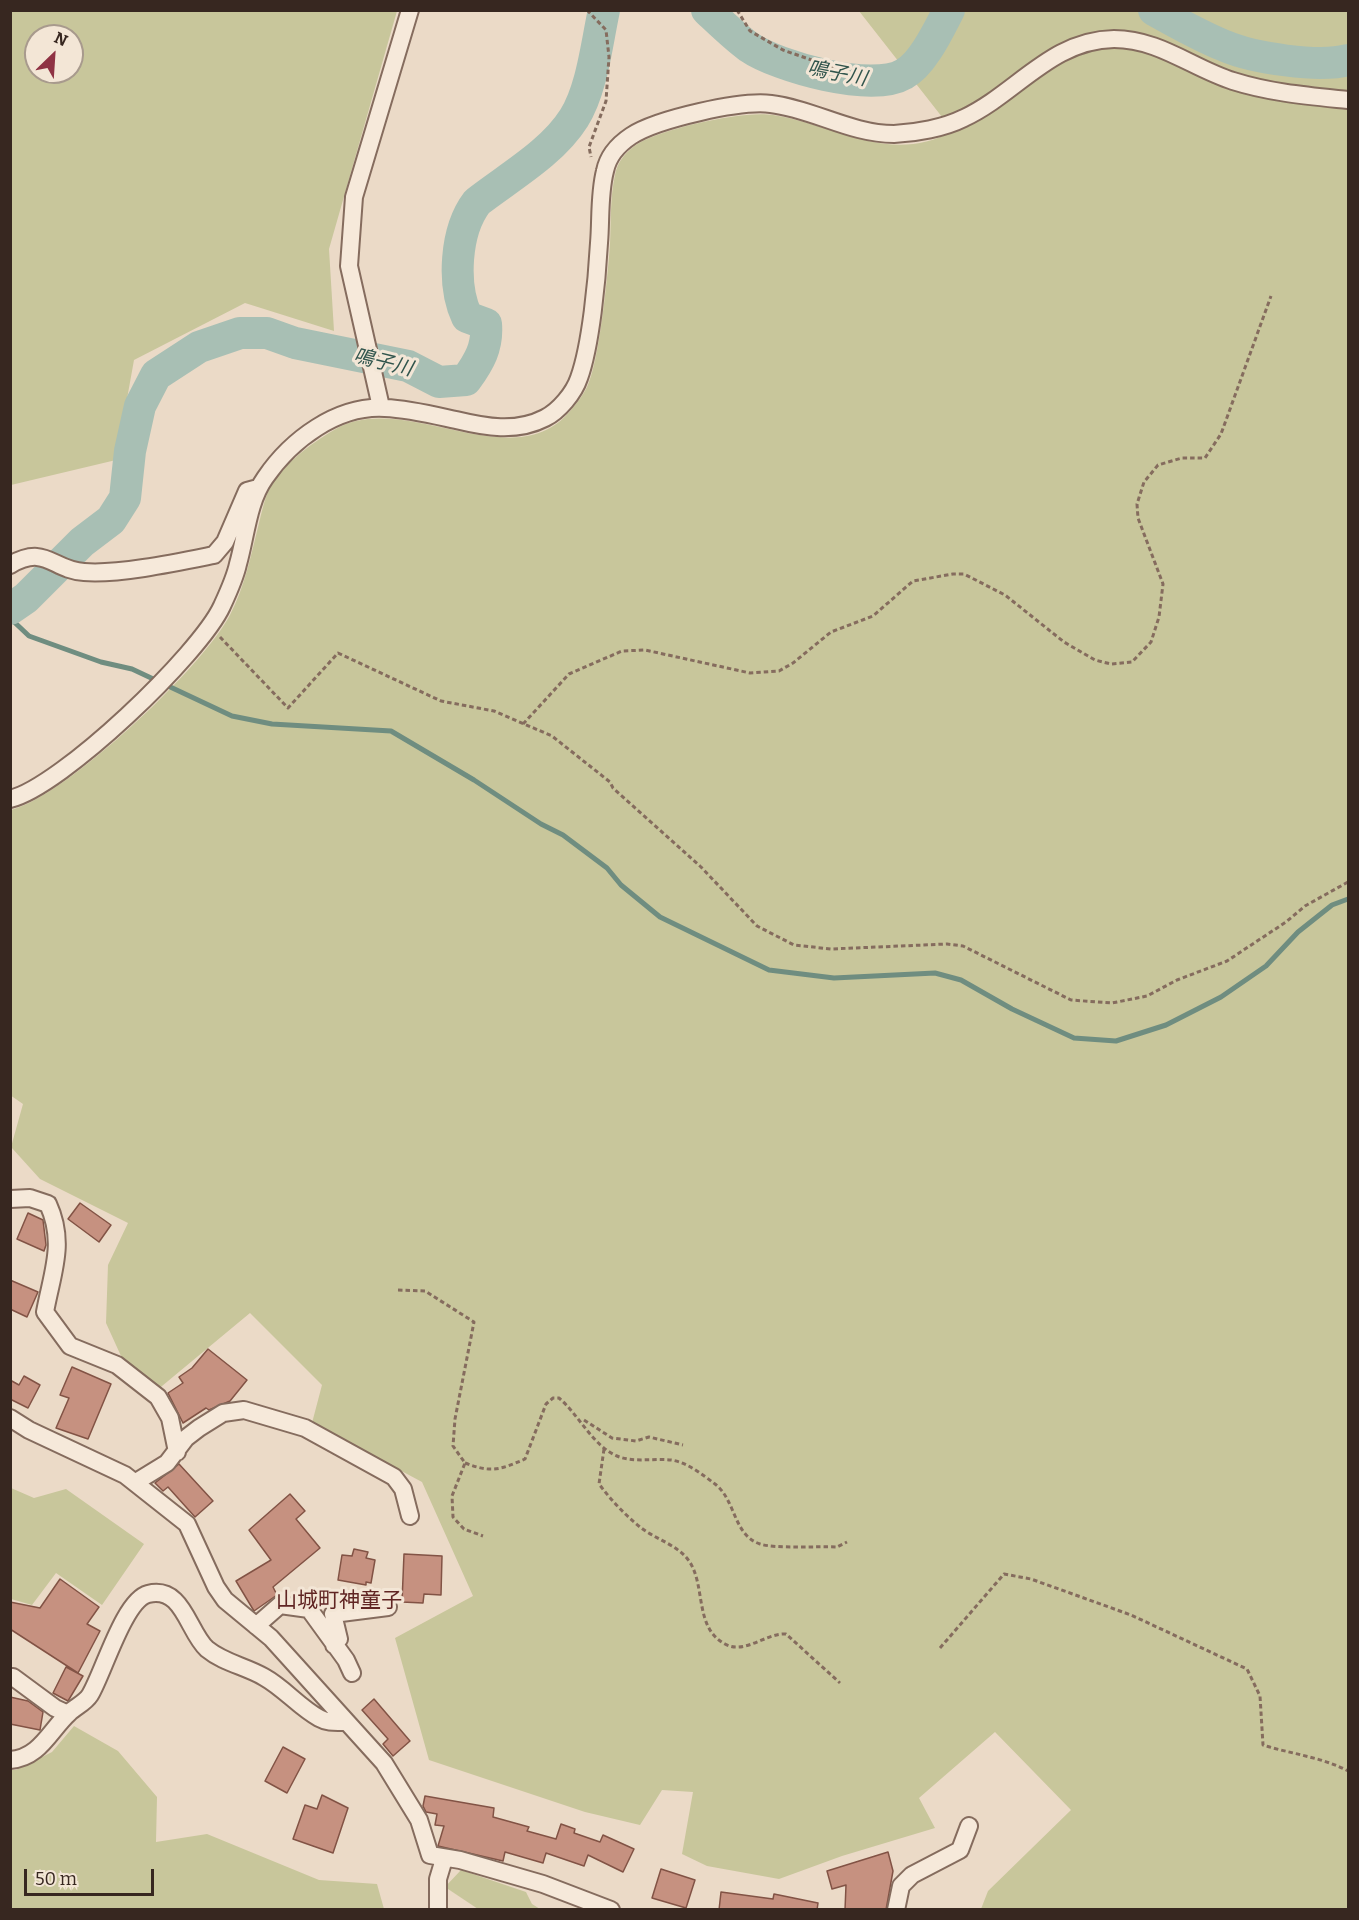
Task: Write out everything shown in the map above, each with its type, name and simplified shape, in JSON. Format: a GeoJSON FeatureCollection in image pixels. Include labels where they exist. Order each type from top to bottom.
{"type":"FeatureCollection","features":[{"type":"Feature","properties":{"kind":"street"},"geometry":{"type":"LineString","coordinates":[[381,407],[349,266],[354,197],[410,10]]}},
{"type":"Feature","properties":{"kind":"street"},"geometry":{"type":"LineString","coordinates":[[10,799],[22,796],[63,771],[132,711],[180,663],[210,627],[237,570],[258,488],[276,461],[305,436],[340,415],[381,407],[492,428],[521,426],[545,418],[562,406],[578,381],[586,348],[599,248],[605,169],[616,148],[634,133],[683,117],[748,102],[777,104],[875,134],[906,134],[966,118],[1057,54],[1087,41],[1119,39],[1160,48],[1227,79],[1278,93],[1348,100]]}},
{"type":"Feature","properties":{"kind":"street"},"geometry":{"type":"LineString","coordinates":[[10,566],[25,557],[39,556],[82,572],[107,572],[214,555],[225,543],[247,490],[258,488]]}},
{"type":"Feature","properties":{"kind":"street"},"geometry":{"type":"LineString","coordinates":[[10,1199],[30,1198],[48,1204],[56,1223],[53,1281],[45,1312],[70,1346],[117,1365],[158,1397],[170,1418],[177,1452]]}},
{"type":"Feature","properties":{"kind":"street"},"geometry":{"type":"LineString","coordinates":[[136,1482],[167,1463],[186,1438],[223,1413],[244,1410],[305,1428],[394,1477],[403,1489],[410,1516]]}},
{"type":"Feature","properties":{"kind":"street"},"geometry":{"type":"LineString","coordinates":[[10,1418],[29,1430],[101,1461],[136,1482],[187,1524],[216,1587],[225,1600],[289,1657],[384,1763],[402,1788],[419,1820],[430,1855],[460,1860],[543,1884],[611,1910]]}},
{"type":"Feature","properties":{"kind":"street"},"geometry":{"type":"LineString","coordinates":[[10,1760],[30,1753],[48,1741],[68,1714],[89,1698],[131,1607],[145,1594],[157,1593],[174,1600],[192,1623],[204,1647],[220,1659],[262,1675],[281,1687],[318,1718],[329,1723],[345,1722]]}},
{"type":"Feature","properties":{"kind":"street"},"geometry":{"type":"LineString","coordinates":[[256,1626],[280,1605],[309,1609],[352,1673]]}},
{"type":"Feature","properties":{"kind":"street"},"geometry":{"type":"LineString","coordinates":[[334,1645],[339,1639],[333,1614],[388,1607]]}},
{"type":"Feature","properties":{"kind":"street"},"geometry":{"type":"LineString","coordinates":[[13,1677],[55,1708],[68,1714]]}},
{"type":"Feature","properties":{"kind":"street"},"geometry":{"type":"LineString","coordinates":[[896,1910],[901,1886],[912,1875],[960,1850],[969,1826]]}},
{"type":"Feature","properties":{"kind":"street"},"geometry":{"type":"LineString","coordinates":[[438,1910],[438,1879],[444,1859]]}},
{"type":"Feature","properties":{"kind":"path"},"geometry":{"type":"LineString","coordinates":[[586,10],[606,30],[609,57],[606,101],[589,147],[593,169],[604,176]]}},
{"type":"Feature","properties":{"kind":"path"},"geometry":{"type":"LineString","coordinates":[[737,10],[750,31],[783,50],[843,71]]}},
{"type":"Feature","properties":{"kind":"path"},"geometry":{"type":"LineString","coordinates":[[523,724],[569,674],[622,651],[645,651],[750,673],[779,671],[793,663],[831,632],[873,616],[913,581],[953,574],[964,574],[1005,595],[1064,642],[1095,660],[1111,664],[1132,662],[1151,642],[1159,617],[1163,584],[1138,518],[1137,504],[1144,482],[1158,465],[1182,458],[1205,458],[1221,434],[1271,296]]}},
{"type":"Feature","properties":{"kind":"path"},"geometry":{"type":"LineString","coordinates":[[210,627],[288,708],[338,653],[441,701],[494,711],[552,736],[610,782],[613,788],[701,867],[757,926],[794,945],[831,950],[947,944],[963,946],[1071,1000],[1112,1003],[1147,996],[1178,980],[1227,961],[1286,922],[1305,906],[1348,882]]}},
{"type":"Feature","properties":{"kind":"path"},"geometry":{"type":"LineString","coordinates":[[398,1290],[425,1291],[474,1322],[455,1419],[453,1446],[465,1463],[480,1469],[499,1470],[525,1459],[546,1404],[553,1398],[559,1398],[604,1448],[618,1457],[674,1460],[700,1473],[720,1487],[733,1506],[738,1526],[758,1543],[772,1546],[837,1547],[847,1542]]}},
{"type":"Feature","properties":{"kind":"path"},"geometry":{"type":"LineString","coordinates":[[577,1416],[612,1438],[636,1442],[649,1437],[683,1445]]}},
{"type":"Feature","properties":{"kind":"path"},"geometry":{"type":"LineString","coordinates":[[604,1448],[599,1484],[612,1501],[641,1528],[690,1561],[705,1618],[714,1634],[725,1644],[739,1647],[753,1644],[774,1634],[786,1634],[840,1683]]}},
{"type":"Feature","properties":{"kind":"path"},"geometry":{"type":"LineString","coordinates":[[465,1463],[452,1496],[453,1517],[464,1529],[483,1536]]}},
{"type":"Feature","properties":{"kind":"path"},"geometry":{"type":"LineString","coordinates":[[940,1648],[1004,1574],[1030,1579],[1131,1615],[1247,1669],[1260,1696],[1263,1745],[1292,1755],[1332,1762],[1348,1771]]}},
{"type":"Feature","properties":{"kind":"shaded area"},"geometry":{"type":"Polygon","coordinates":[[[10,11],[397,11],[329,249],[334,331],[245,303],[134,360],[116,460],[11,485],[10,11]]]}},
{"type":"Feature","properties":{"kind":"shaded area"},"geometry":{"type":"Polygon","coordinates":[[[859,11],[1348,11],[1348,1909],[981,1909],[988,1891],[1071,1810],[995,1732],[919,1798],[935,1828],[842,1856],[779,1879],[707,1866],[682,1854],[693,1792],[662,1790],[640,1825],[585,1812],[429,1760],[395,1638],[473,1596],[422,1482],[312,1423],[322,1385],[250,1313],[156,1391],[121,1356],[106,1323],[108,1265],[128,1223],[40,1179],[11,1147],[23,1104],[10,1095],[11,810],[35,800],[65,781],[97,756],[163,696],[215,638],[230,615],[240,593],[269,490],[282,471],[315,442],[334,430],[362,420],[392,419],[489,436],[519,437],[547,430],[571,410],[587,387],[599,340],[616,170],[623,157],[639,143],[651,137],[705,121],[760,114],[796,120],[862,140],[884,144],[907,145],[930,141],[953,131],[859,11]]]}},
{"type":"Feature","properties":{"kind":"shaded area"},"geometry":{"type":"Polygon","coordinates":[[[11,1488],[34,1498],[66,1489],[144,1544],[102,1605],[56,1573],[32,1605],[11,1599],[11,1488]]]}},
{"type":"Feature","properties":{"kind":"shaded area"},"geometry":{"type":"Polygon","coordinates":[[[74,1726],[118,1751],[157,1797],[156,1842],[207,1834],[319,1880],[377,1884],[384,1909],[11,1909],[11,1770],[16,1770],[52,1752],[74,1726]]]}},
{"type":"Feature","properties":{"kind":"shaded area"},"geometry":{"type":"Polygon","coordinates":[[[461,1870],[526,1892],[532,1904],[540,1909],[478,1909],[445,1887],[461,1870]]]}},
{"type":"Feature","properties":{"kind":"building"},"geometry":{"type":"Polygon","coordinates":[[[80,1203],[111,1225],[99,1242],[68,1219],[80,1203]]]}},
{"type":"Feature","properties":{"kind":"building"},"geometry":{"type":"Polygon","coordinates":[[[28,1213],[43,1220],[46,1245],[44,1251],[17,1239],[28,1213]]]}},
{"type":"Feature","properties":{"kind":"building"},"geometry":{"type":"Polygon","coordinates":[[[10,1280],[38,1292],[27,1317],[10,1309],[10,1280]]]}},
{"type":"Feature","properties":{"kind":"building"},"geometry":{"type":"Polygon","coordinates":[[[208,1349],[247,1380],[230,1401],[209,1410],[206,1408],[183,1423],[168,1393],[183,1383],[179,1377],[192,1368],[208,1349]]]}},
{"type":"Feature","properties":{"kind":"building"},"geometry":{"type":"Polygon","coordinates":[[[72,1367],[111,1384],[88,1439],[56,1428],[69,1398],[60,1395],[72,1367]]]}},
{"type":"Feature","properties":{"kind":"building"},"geometry":{"type":"Polygon","coordinates":[[[24,1376],[40,1385],[28,1408],[10,1399],[10,1380],[19,1385],[24,1376]]]}},
{"type":"Feature","properties":{"kind":"building"},"geometry":{"type":"Polygon","coordinates":[[[179,1464],[213,1501],[195,1517],[168,1487],[163,1491],[155,1483],[179,1464]]]}},
{"type":"Feature","properties":{"kind":"building"},"geometry":{"type":"Polygon","coordinates":[[[290,1494],[305,1511],[296,1519],[320,1548],[273,1587],[277,1595],[254,1611],[236,1581],[271,1560],[249,1530],[290,1494]]]}},
{"type":"Feature","properties":{"kind":"building"},"geometry":{"type":"Polygon","coordinates":[[[354,1549],[368,1552],[366,1558],[375,1560],[371,1583],[366,1582],[366,1585],[338,1580],[342,1555],[352,1556],[354,1549]]]}},
{"type":"Feature","properties":{"kind":"building"},"geometry":{"type":"Polygon","coordinates":[[[404,1554],[442,1556],[441,1595],[424,1594],[423,1603],[402,1602],[404,1554]]]}},
{"type":"Feature","properties":{"kind":"building"},"geometry":{"type":"Polygon","coordinates":[[[60,1579],[99,1607],[87,1624],[100,1631],[78,1673],[10,1629],[10,1602],[40,1608],[60,1579]]]}},
{"type":"Feature","properties":{"kind":"building"},"geometry":{"type":"Polygon","coordinates":[[[66,1667],[83,1676],[68,1701],[53,1693],[66,1667]]]}},
{"type":"Feature","properties":{"kind":"building"},"geometry":{"type":"Polygon","coordinates":[[[10,1697],[28,1701],[43,1712],[40,1730],[10,1724],[10,1697]]]}},
{"type":"Feature","properties":{"kind":"building"},"geometry":{"type":"Polygon","coordinates":[[[374,1699],[410,1741],[393,1756],[383,1744],[388,1739],[362,1710],[374,1699]]]}},
{"type":"Feature","properties":{"kind":"building"},"geometry":{"type":"Polygon","coordinates":[[[283,1747],[305,1759],[287,1793],[265,1781],[283,1747]]]}},
{"type":"Feature","properties":{"kind":"building"},"geometry":{"type":"Polygon","coordinates":[[[322,1795],[348,1808],[333,1853],[293,1839],[305,1805],[317,1809],[322,1795]]]}},
{"type":"Feature","properties":{"kind":"building"},"geometry":{"type":"Polygon","coordinates":[[[425,1796],[494,1808],[493,1817],[529,1827],[527,1831],[556,1839],[561,1824],[575,1829],[574,1833],[600,1842],[603,1835],[634,1849],[623,1872],[588,1855],[584,1866],[546,1853],[543,1863],[505,1852],[503,1861],[438,1846],[444,1826],[435,1825],[437,1814],[426,1812],[423,1806],[425,1796]]]}},
{"type":"Feature","properties":{"kind":"building"},"geometry":{"type":"Polygon","coordinates":[[[888,1852],[893,1871],[886,1910],[845,1910],[846,1885],[832,1889],[827,1871],[888,1852]]]}},
{"type":"Feature","properties":{"kind":"building"},"geometry":{"type":"Polygon","coordinates":[[[661,1869],[695,1880],[686,1908],[652,1898],[661,1869]]]}},
{"type":"Feature","properties":{"kind":"building"},"geometry":{"type":"Polygon","coordinates":[[[721,1892],[773,1899],[774,1894],[818,1903],[817,1910],[719,1910],[721,1892]]]}},
{"type":"Feature","properties":{"kind":"waterway","name":"鳴子川"},"geometry":{"type":"LineString","coordinates":[[10,609],[26,598],[82,542],[111,520],[125,498],[130,451],[140,406],[156,375],[199,347],[240,333],[267,333],[295,343],[408,366],[439,382],[466,380],[482,354],[486,340],[486,324],[467,317],[462,304],[458,258],[464,228],[477,202],[542,153],[565,131],[574,118],[590,80],[604,10]]}},
{"type":"Feature","properties":{"kind":"waterway","name":"鳴子川"},"geometry":{"type":"LineString","coordinates":[[707,10],[743,43],[763,55],[825,75],[870,81],[889,79],[911,69],[930,45],[949,10]]}},
{"type":"Feature","properties":{"kind":"waterway","name":"鳴子川"},"geometry":{"type":"LineString","coordinates":[[1154,10],[1207,38],[1252,54],[1304,62],[1348,60]]}},
{"type":"Feature","properties":{"kind":"waterway"},"geometry":{"type":"LineString","coordinates":[[10,618],[29,636],[101,662],[132,669],[232,716],[272,724],[391,731],[474,780],[541,824],[563,835],[607,868],[621,885],[660,917],[769,970],[834,978],[935,973],[961,980],[1012,1009],[1074,1038],[1116,1041],[1166,1025],[1221,997],[1266,966],[1298,932],[1332,905],[1348,899]]}},
{"type":"Feature","properties":{"kind":"district","name":"山城町神童子"},"geometry":{"type":"Point","coordinates":[339,1601]}}]}
